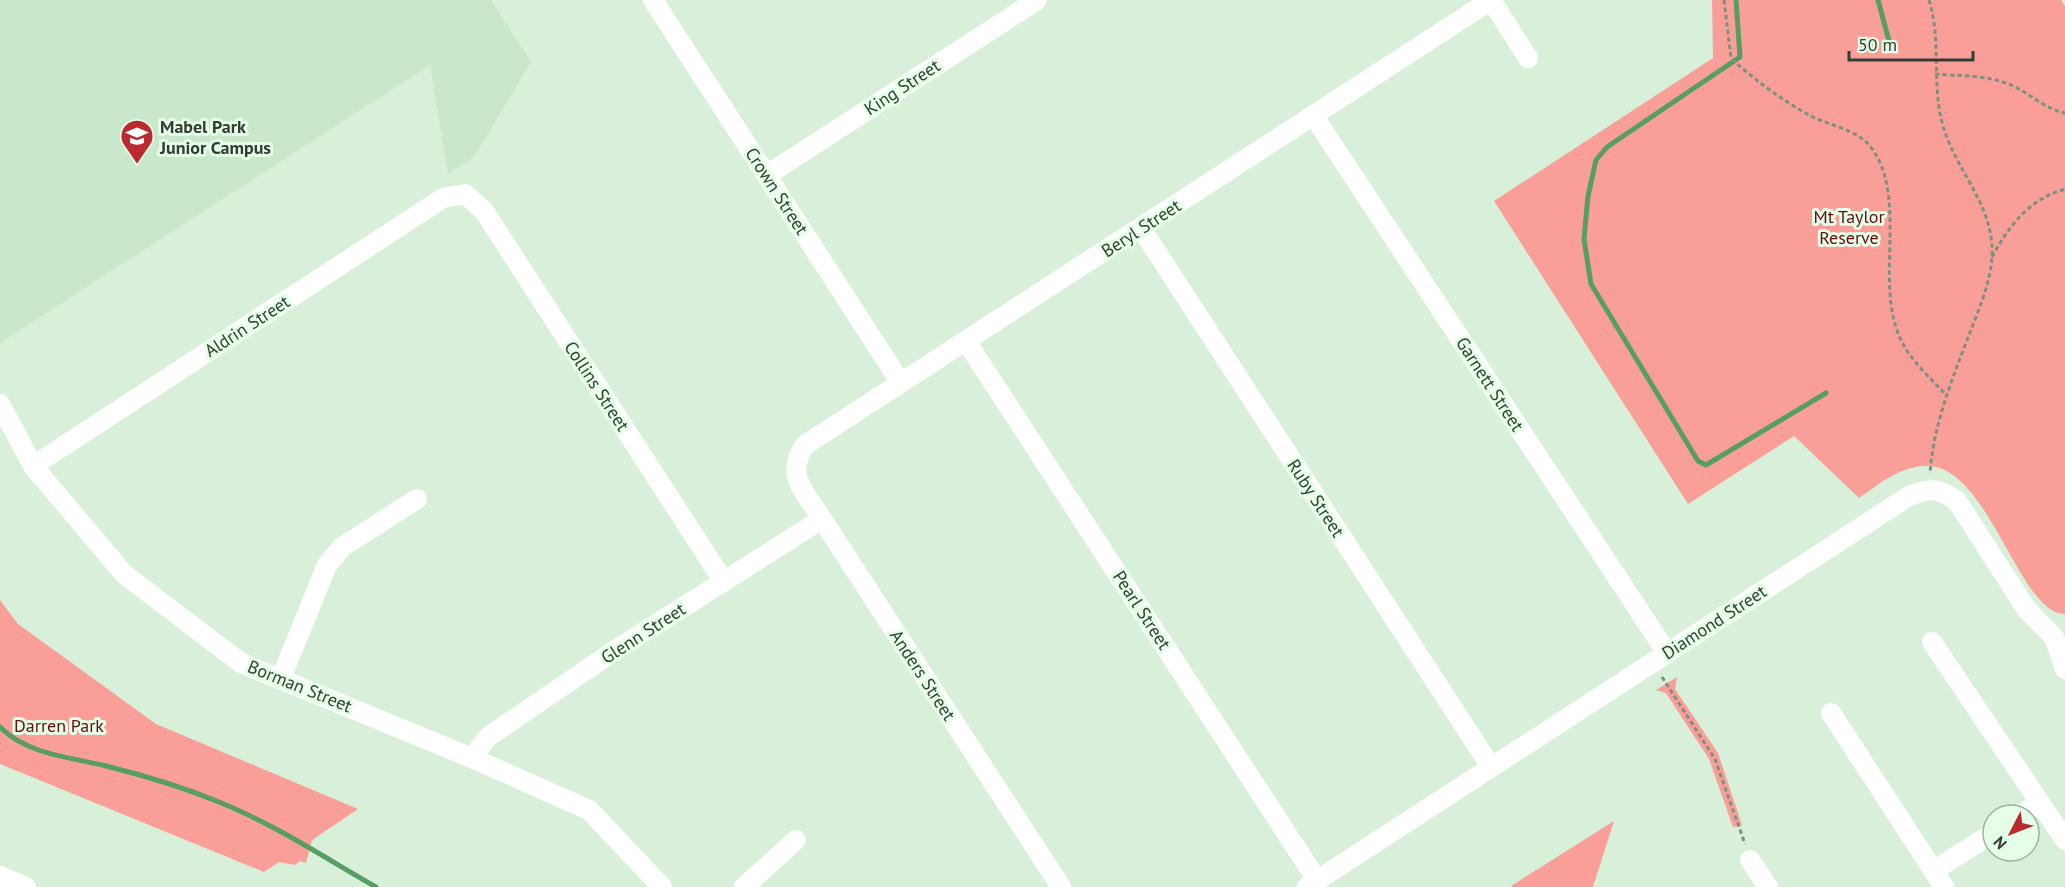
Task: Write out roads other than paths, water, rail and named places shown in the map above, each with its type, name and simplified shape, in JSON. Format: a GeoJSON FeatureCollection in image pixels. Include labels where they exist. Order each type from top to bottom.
{"type":"FeatureCollection","features":[{"type":"Feature","properties":{"kind":"street","name":"Crown Street"},"geometry":{"type":"LineString","coordinates":[[653,0],[901,383]]}},
{"type":"Feature","properties":{"kind":"street","name":"King Street"},"geometry":{"type":"LineString","coordinates":[[766,175],[1037,0]]}},
{"type":"Feature","properties":{"kind":"street"},"geometry":{"type":"LineString","coordinates":[[1491,0],[1528,58]]}},
{"type":"Feature","properties":{"kind":"street","name":"Beryl Street"},"geometry":{"type":"LineString","coordinates":[[795,460],[806,445],[1491,0]]}},
{"type":"Feature","properties":{"kind":"street","name":"Garnett Street"},"geometry":{"type":"LineString","coordinates":[[1313,115],[1660,658]]}},
{"type":"Feature","properties":{"kind":"street","name":"Aldrin Street"},"geometry":{"type":"LineString","coordinates":[[33,466],[442,198],[465,195]]}},
{"type":"Feature","properties":{"kind":"street","name":"Collins Street"},"geometry":{"type":"LineString","coordinates":[[465,195],[484,211],[724,582]]}},
{"type":"Feature","properties":{"kind":"street","name":"Ruby Street"},"geometry":{"type":"LineString","coordinates":[[1141,228],[1491,767]]}},
{"type":"Feature","properties":{"kind":"street","name":"Pearl Street"},"geometry":{"type":"LineString","coordinates":[[966,341],[1312,884]]}},
{"type":"Feature","properties":{"kind":"street","name":"Borman Street"},"geometry":{"type":"LineString","coordinates":[[0,404],[33,466],[124,574],[241,663],[472,758],[589,810],[662,887]]}},
{"type":"Feature","properties":{"kind":"street","name":"Anders Street"},"geometry":{"type":"LineString","coordinates":[[795,460],[795,474],[822,519],[1061,887]]}},
{"type":"Feature","properties":{"kind":"street","name":"Diamond Street"},"geometry":{"type":"LineString","coordinates":[[1312,884],[1909,496],[1929,488],[1943,491],[1957,501],[2027,610],[2059,634]]}},
{"type":"Feature","properties":{"kind":"street"},"geometry":{"type":"LineString","coordinates":[[281,678],[327,565],[342,547],[417,499]]}},
{"type":"Feature","properties":{"kind":"street","name":"Glenn Street"},"geometry":{"type":"LineString","coordinates":[[472,758],[488,737],[611,653],[822,519]]}},
{"type":"Feature","properties":{"kind":"street"},"geometry":{"type":"LineString","coordinates":[[2059,634],[2065,669]]}},
{"type":"Feature","properties":{"kind":"street"},"geometry":{"type":"LineString","coordinates":[[1932,642],[2037,803]]}},
{"type":"Feature","properties":{"kind":"street"},"geometry":{"type":"LineString","coordinates":[[1831,713],[1938,879],[1981,842]]}},
{"type":"Feature","properties":{"kind":"street"},"geometry":{"type":"LineString","coordinates":[[2041,808],[2065,840]]}},
{"type":"Feature","properties":{"kind":"street"},"geometry":{"type":"LineString","coordinates":[[744,887],[796,840]]}},
{"type":"Feature","properties":{"kind":"street"},"geometry":{"type":"LineString","coordinates":[[1750,860],[1768,887]]}},
{"type":"Feature","properties":{"kind":"street"},"geometry":{"type":"LineString","coordinates":[[0,876],[26,887]]}},
{"type":"Feature","properties":{"kind":"waterway"},"geometry":{"type":"LineString","coordinates":[[1736,0],[1740,57],[1607,147],[1596,160],[1588,196],[1584,239],[1591,284],[1698,461],[1706,465],[1826,393]]}},
{"type":"Feature","properties":{"kind":"waterway"},"geometry":{"type":"LineString","coordinates":[[1878,0],[1889,41]]}},
{"type":"Feature","properties":{"kind":"waterway"},"geometry":{"type":"LineString","coordinates":[[0,727],[12,737],[38,750],[137,774],[219,802],[279,831],[376,887]]}},
{"type":"Feature","properties":{"kind":"place","name":"Mabel Park Junior Campus"},"geometry":{"type":"Point","coordinates":[137,165]}},
{"type":"Feature","properties":{"kind":"park label","name":"Mt Taylor Reserve"},"geometry":{"type":"Point","coordinates":[1849,226]}},
{"type":"Feature","properties":{"kind":"park label","name":"Darren Park"},"geometry":{"type":"Point","coordinates":[59,725]}}]}
